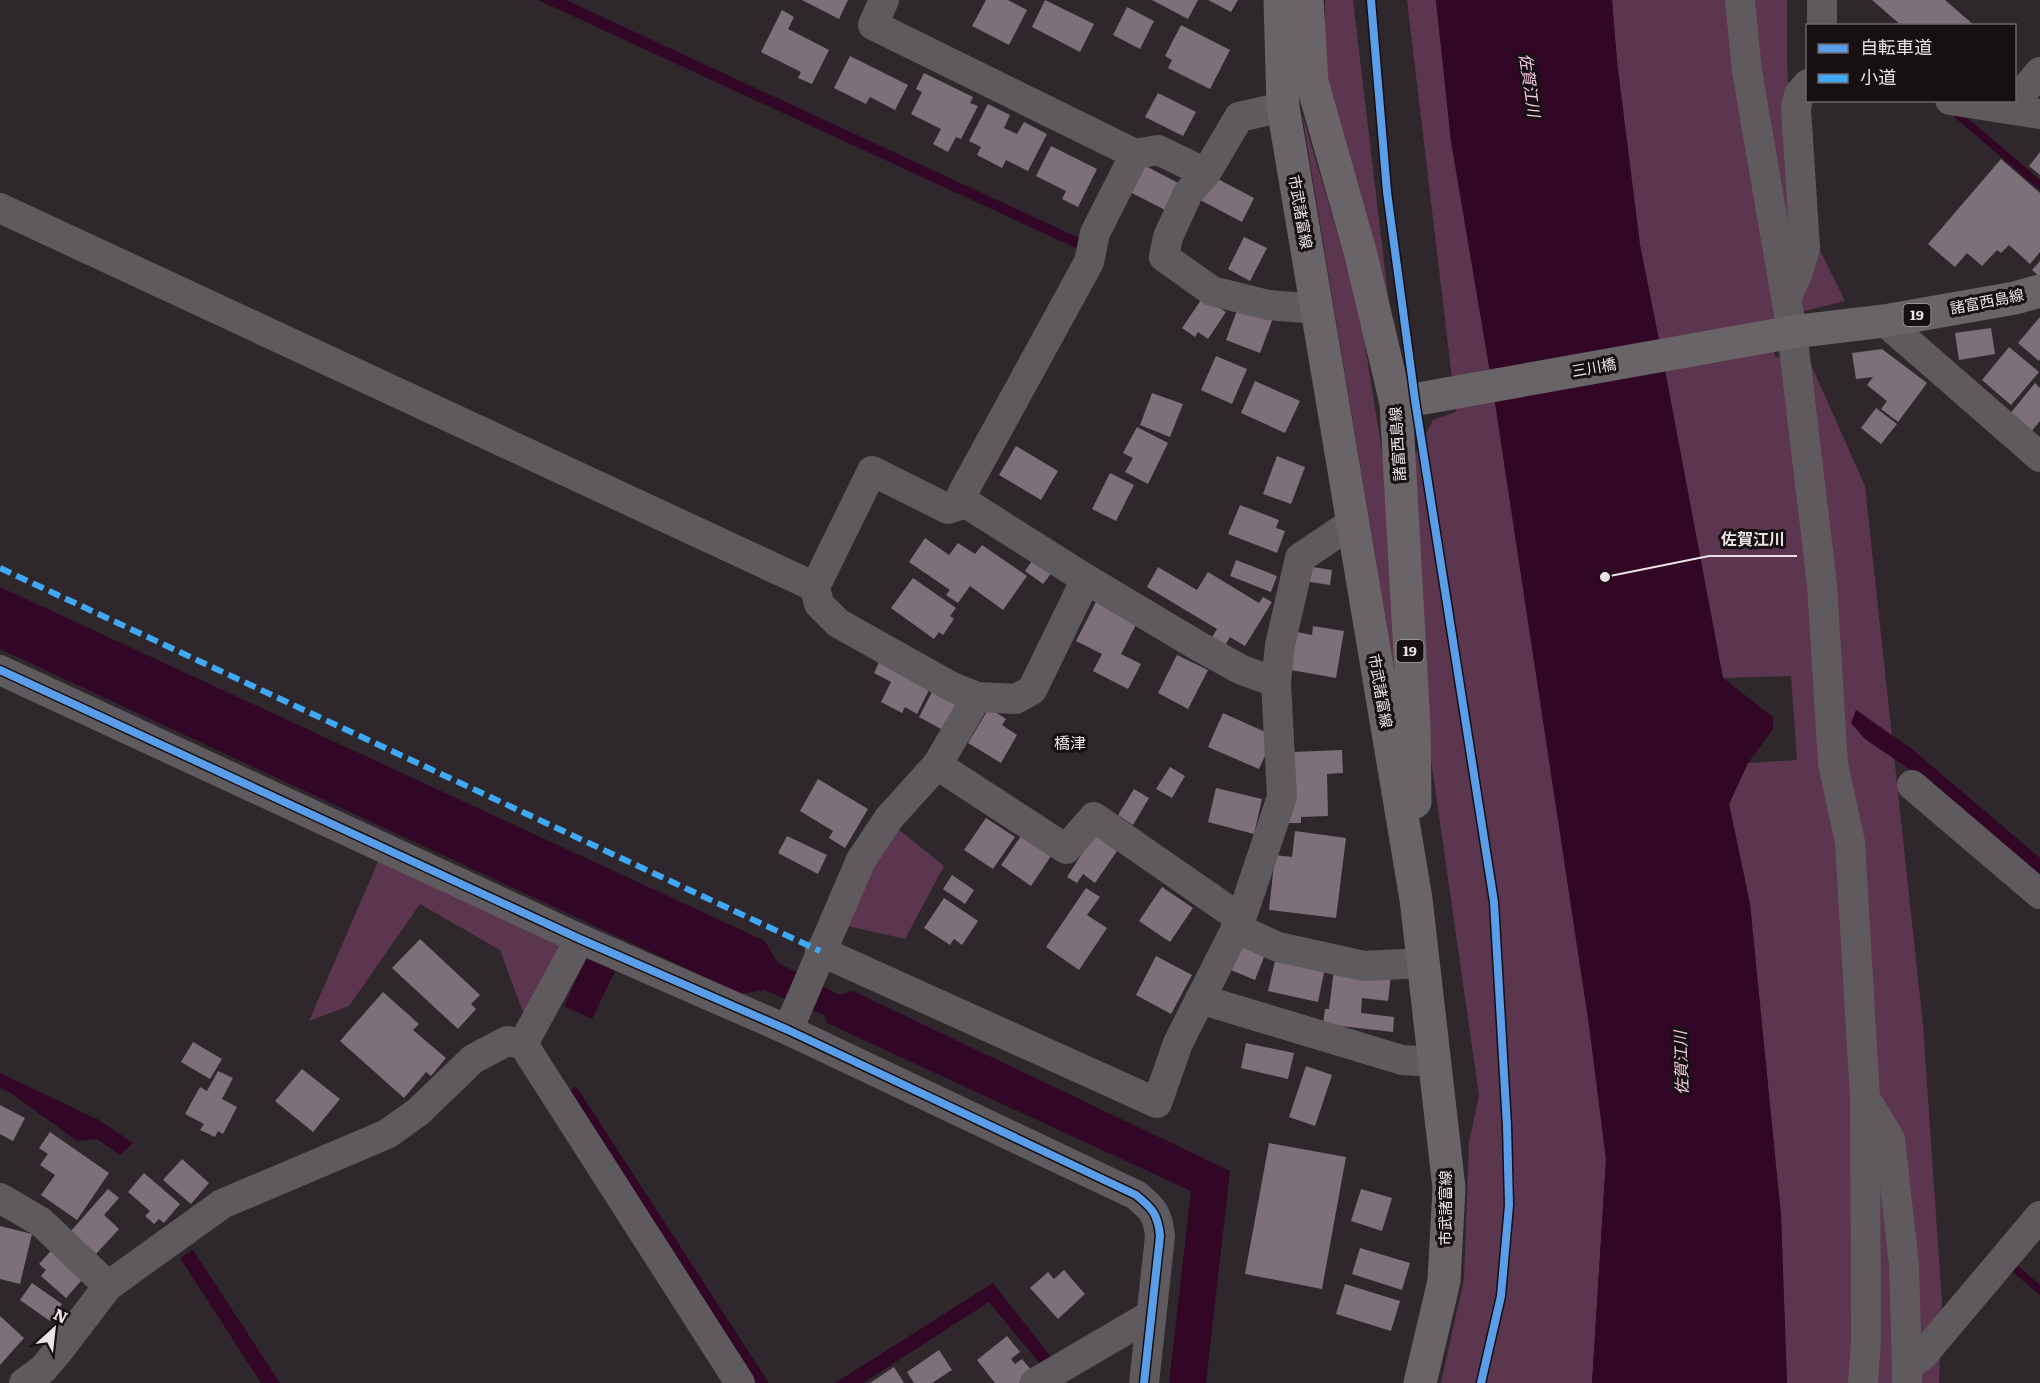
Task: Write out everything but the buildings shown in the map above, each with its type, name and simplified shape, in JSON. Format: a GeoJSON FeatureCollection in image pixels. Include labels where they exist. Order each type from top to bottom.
{"type":"FeatureCollection","features":[{"type":"Feature","properties":{"kind":"main road","name":"市武諸富線"},"geometry":{"type":"LineString","coordinates":[[1280,0],[1282,107],[1416,899],[1449,1188],[1444,1281],[1420,1383]]}},
{"type":"Feature","properties":{"kind":"main road","name":"諸富西島線"},"geometry":{"type":"LineString","coordinates":[[1307,0],[1312,82],[1360,255],[1396,403],[1414,725],[1416,899]]}},
{"type":"Feature","properties":{"kind":"main road","name":"諸富西島線"},"geometry":{"type":"LineString","coordinates":[[1792,332],[1884,321],[2015,298],[2040,291]]}},
{"type":"Feature","properties":{"kind":"main road","name":"三川橋"},"geometry":{"type":"LineString","coordinates":[[1396,403],[1792,332]]}},
{"type":"Feature","properties":{"kind":"street"},"geometry":{"type":"LineString","coordinates":[[884,0],[873,25],[1135,154],[1158,150],[1206,173]]}},
{"type":"Feature","properties":{"kind":"street"},"geometry":{"type":"LineString","coordinates":[[1740,0],[1751,93],[1792,332],[1822,585],[1833,764],[1850,842],[1865,1098],[1866,1340],[1863,1383]]}},
{"type":"Feature","properties":{"kind":"street"},"geometry":{"type":"LineString","coordinates":[[1822,0],[1822,24]]}},
{"type":"Feature","properties":{"kind":"street"},"geometry":{"type":"LineString","coordinates":[[2016,101],[2040,72]]}},
{"type":"Feature","properties":{"kind":"street"},"geometry":{"type":"LineString","coordinates":[[1787,297],[1805,248],[1796,108],[1799,94],[1806,86]]}},
{"type":"Feature","properties":{"kind":"street"},"geometry":{"type":"LineString","coordinates":[[1963,102],[2040,114]]}},
{"type":"Feature","properties":{"kind":"street"},"geometry":{"type":"LineString","coordinates":[[2009,109],[2015,102]]}},
{"type":"Feature","properties":{"kind":"street"},"geometry":{"type":"LineString","coordinates":[[1282,107],[1239,117],[1206,173],[1188,193],[1168,237],[1164,257],[1212,291],[1268,305],[1317,309]]}},
{"type":"Feature","properties":{"kind":"street"},"geometry":{"type":"LineString","coordinates":[[1135,154],[1095,233],[1089,262],[962,494],[966,503],[1086,579],[1200,647],[1242,669],[1276,681]]}},
{"type":"Feature","properties":{"kind":"street"},"geometry":{"type":"LineString","coordinates":[[0,208],[815,587]]}},
{"type":"Feature","properties":{"kind":"street"},"geometry":{"type":"LineString","coordinates":[[1884,321],[2040,458]]}},
{"type":"Feature","properties":{"kind":"street"},"geometry":{"type":"LineString","coordinates":[[966,503],[948,510],[872,471],[815,587],[819,604],[838,623],[952,687],[977,697],[1016,699],[1032,690],[1086,579]]}},
{"type":"Feature","properties":{"kind":"street"},"geometry":{"type":"LineString","coordinates":[[818,957],[1157,1103],[1178,1043],[1238,923],[1282,797],[1276,681],[1280,645],[1300,558],[1352,523]]}},
{"type":"Feature","properties":{"kind":"street"},"geometry":{"type":"LineString","coordinates":[[0,670],[580,939],[792,1023],[1136,1195],[1150,1207],[1158,1220],[1160,1236],[1144,1383]]}},
{"type":"Feature","properties":{"kind":"street"},"geometry":{"type":"LineString","coordinates":[[792,1023],[861,860],[890,818],[937,765],[977,697]]}},
{"type":"Feature","properties":{"kind":"street"},"geometry":{"type":"LineString","coordinates":[[937,765],[1066,849],[1094,817],[1238,923],[1278,947],[1364,966],[1423,963]]}},
{"type":"Feature","properties":{"kind":"street"},"geometry":{"type":"LineString","coordinates":[[1912,785],[2040,894]]}},
{"type":"Feature","properties":{"kind":"street"},"geometry":{"type":"LineString","coordinates":[[523,1044],[580,939]]}},
{"type":"Feature","properties":{"kind":"street"},"geometry":{"type":"LineString","coordinates":[[1200,999],[1402,1060],[1434,1062]]}},
{"type":"Feature","properties":{"kind":"street"},"geometry":{"type":"LineString","coordinates":[[24,1383],[43,1369],[108,1286],[222,1204],[387,1134],[418,1112],[473,1059],[507,1041],[523,1044],[740,1383]]}},
{"type":"Feature","properties":{"kind":"street"},"geometry":{"type":"LineString","coordinates":[[1865,1098],[1890,1139],[1904,1265],[1907,1375]]}},
{"type":"Feature","properties":{"kind":"street"},"geometry":{"type":"LineString","coordinates":[[0,1198],[41,1222],[108,1286]]}},
{"type":"Feature","properties":{"kind":"street"},"geometry":{"type":"LineString","coordinates":[[1907,1375],[2040,1216]]}},
{"type":"Feature","properties":{"kind":"street"},"geometry":{"type":"LineString","coordinates":[[1046,1376],[1151,1315]]}},
{"type":"Feature","properties":{"kind":"shaded area"},"geometry":{"type":"Polygon","coordinates":[[[1325,0],[1353,0],[1394,347],[1324,64],[1325,0]]]}},
{"type":"Feature","properties":{"kind":"shaded area"},"geometry":{"type":"Polygon","coordinates":[[[1407,0],[1436,0],[1451,141],[1494,396],[1589,1025],[1606,1159],[1592,1383],[1441,1383],[1464,1279],[1469,1143],[1479,1095],[1428,739],[1412,461],[1433,420],[1456,412],[1407,0]]]}},
{"type":"Feature","properties":{"kind":"shaded area"},"geometry":{"type":"Polygon","coordinates":[[[1612,0],[1787,0],[1787,62],[1794,198],[1845,301],[1772,319],[1775,357],[1809,360],[1865,486],[1923,1025],[1942,1303],[1939,1383],[1787,1383],[1781,1216],[1750,904],[1729,804],[1748,763],[1797,760],[1791,676],[1723,678],[1640,245],[1617,62],[1612,0]]]}},
{"type":"Feature","properties":{"kind":"shaded area"},"geometry":{"type":"Polygon","coordinates":[[[1302,114],[1359,307],[1391,509],[1398,694],[1302,114]]]}},
{"type":"Feature","properties":{"kind":"shaded area"},"geometry":{"type":"Polygon","coordinates":[[[892,824],[944,866],[905,939],[844,925],[892,824]]]}},
{"type":"Feature","properties":{"kind":"shaded area"},"geometry":{"type":"Polygon","coordinates":[[[380,857],[563,941],[527,1023],[500,950],[420,904],[349,1006],[309,1021],[380,857]]]}},
{"type":"Feature","properties":{"kind":"water"},"geometry":{"type":"Polygon","coordinates":[[[538,0],[566,0],[1081,239],[1078,249],[538,0]]]}},
{"type":"Feature","properties":{"kind":"water"},"geometry":{"type":"Polygon","coordinates":[[[1436,0],[1612,0],[1617,62],[1640,245],[1723,678],[1773,717],[1773,729],[1748,763],[1729,804],[1750,904],[1781,1216],[1787,1383],[1592,1383],[1606,1159],[1589,1025],[1494,396],[1451,141],[1436,0]]]}},
{"type":"Feature","properties":{"kind":"water"},"geometry":{"type":"Polygon","coordinates":[[[0,587],[765,941],[777,962],[840,995],[853,991],[1230,1171],[1206,1383],[1169,1383],[1191,1191],[827,1023],[824,1015],[764,990],[741,994],[0,649],[0,587]]]}},
{"type":"Feature","properties":{"kind":"water"},"geometry":{"type":"Polygon","coordinates":[[[1856,710],[1912,749],[2040,858],[2040,880],[1912,771],[1865,739],[1851,723],[1856,710]]]}},
{"type":"Feature","properties":{"kind":"water"},"geometry":{"type":"Polygon","coordinates":[[[587,956],[616,969],[592,1019],[564,1006],[587,956]]]}},
{"type":"Feature","properties":{"kind":"water"},"geometry":{"type":"Polygon","coordinates":[[[0,1073],[99,1120],[133,1143],[120,1155],[97,1139],[77,1141],[11,1093],[0,1088],[0,1073]]]}},
{"type":"Feature","properties":{"kind":"water"},"geometry":{"type":"Polygon","coordinates":[[[576,1086],[769,1383],[750,1383],[563,1095],[576,1086]]]}},
{"type":"Feature","properties":{"kind":"water"},"geometry":{"type":"Polygon","coordinates":[[[193,1250],[280,1383],[261,1383],[180,1258],[193,1250]]]}},
{"type":"Feature","properties":{"kind":"water"},"geometry":{"type":"Polygon","coordinates":[[[993,1283],[1051,1357],[1041,1365],[989,1302],[863,1383],[835,1383],[993,1283]]]}},
{"type":"Feature","properties":{"kind":"waterway"},"geometry":{"type":"LineString","coordinates":[[1958,115],[2040,185]]}},
{"type":"Feature","properties":{"kind":"waterway"},"geometry":{"type":"LineString","coordinates":[[2013,1267],[2040,1290]]}},
{"type":"Feature","properties":{"kind":"marked path"},"geometry":{"type":"LineString","coordinates":[[0,568],[820,951]]}},
{"type":"Feature","properties":{"kind":"cycle path"},"geometry":{"type":"LineString","coordinates":[[1371,0],[1387,192],[1415,400],[1494,902],[1507,1126],[1509,1205],[1501,1296],[1481,1383]]}},
{"type":"Feature","properties":{"kind":"cycle path"},"geometry":{"type":"LineString","coordinates":[[0,670],[580,939],[788,1030],[1136,1195],[1153,1212],[1158,1222],[1160,1236],[1144,1383]]}},
{"type":"Feature","properties":{"kind":"place","name":"佐賀江川"},"geometry":{"type":"Point","coordinates":[1605,577]}},
{"type":"Feature","properties":{"kind":"district","name":"橋津"},"geometry":{"type":"Point","coordinates":[1070,743]}}]}
